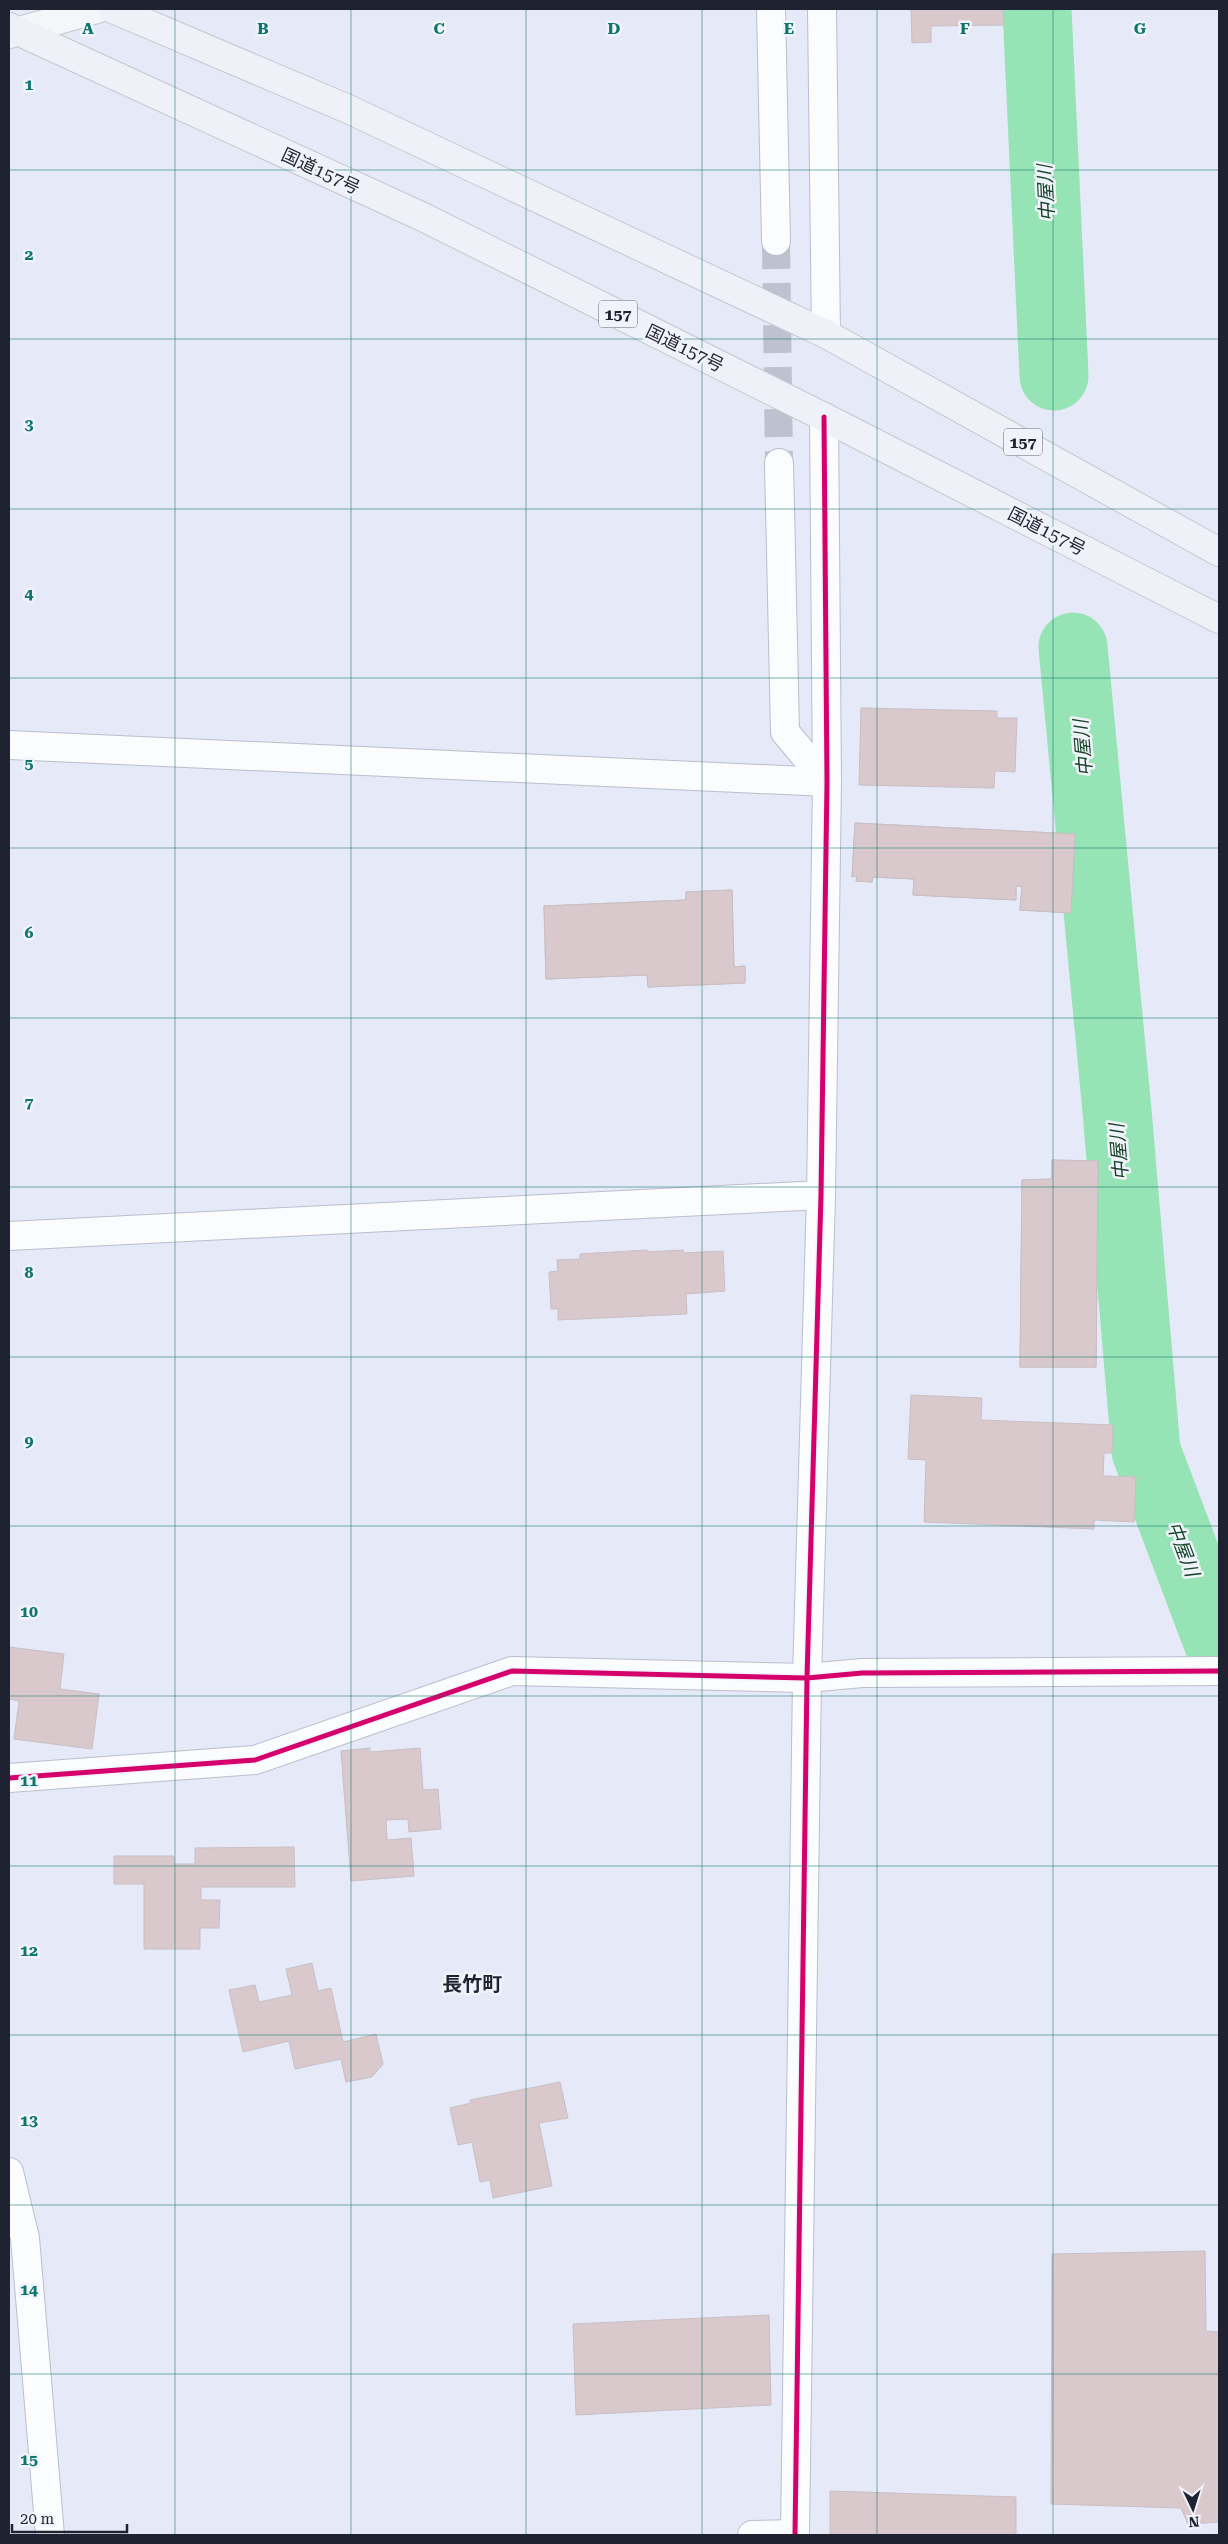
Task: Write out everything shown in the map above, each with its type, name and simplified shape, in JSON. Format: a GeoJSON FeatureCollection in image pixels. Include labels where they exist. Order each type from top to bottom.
{"type":"FeatureCollection","features":[{"type":"Feature","properties":{"kind":"highway","name":"157"},"geometry":{"type":"LineString","coordinates":[[113,9],[348,109],[826,334],[1219,552]]}},
{"type":"Feature","properties":{"kind":"highway","name":"国道157号"},"geometry":{"type":"LineString","coordinates":[[12,31],[423,217],[824,417],[1219,619]]}},
{"type":"Feature","properties":{"kind":"main road"},"geometry":{"type":"LineString","coordinates":[[12,31],[97,9]]}},
{"type":"Feature","properties":{"kind":"street"},"geometry":{"type":"LineString","coordinates":[[771,9],[776,241]]}},
{"type":"Feature","properties":{"kind":"street"},"geometry":{"type":"LineString","coordinates":[[822,9],[826,334]]}},
{"type":"Feature","properties":{"kind":"street"},"geometry":{"type":"LineString","coordinates":[[752,2535],[795,2535],[807,1678],[821,1195],[827,782],[824,417]]}},
{"type":"Feature","properties":{"kind":"street"},"geometry":{"type":"LineString","coordinates":[[780,463],[785,732],[827,782]]}},
{"type":"Feature","properties":{"kind":"street"},"geometry":{"type":"LineString","coordinates":[[9,745],[827,782]]}},
{"type":"Feature","properties":{"kind":"street"},"geometry":{"type":"LineString","coordinates":[[9,1236],[821,1195]]}},
{"type":"Feature","properties":{"kind":"street"},"geometry":{"type":"LineString","coordinates":[[9,1778],[255,1760],[512,1670],[807,1678],[862,1673],[1216,1671]]}},
{"type":"Feature","properties":{"kind":"street"},"geometry":{"type":"LineString","coordinates":[[9,2172],[25,2238],[50,2535]]}},
{"type":"Feature","properties":{"kind":"building"},"geometry":{"type":"Polygon","coordinates":[[[911,9],[1003,9],[1004,25],[931,26],[931,42],[912,43],[911,9]]]}},
{"type":"Feature","properties":{"kind":"building"},"geometry":{"type":"Polygon","coordinates":[[[861,708],[997,711],[997,718],[1017,718],[1015,772],[995,771],[994,788],[859,785],[861,708]]]}},
{"type":"Feature","properties":{"kind":"building"},"geometry":{"type":"Polygon","coordinates":[[[855,823],[1075,834],[1071,913],[1020,910],[1022,886],[1016,886],[1016,900],[913,895],[914,879],[873,877],[872,882],[856,881],[857,876],[852,877],[855,823]]]}},
{"type":"Feature","properties":{"kind":"building"},"geometry":{"type":"Polygon","coordinates":[[[855,823],[1075,834],[1071,913],[1020,910],[1022,886],[1016,886],[1016,900],[913,895],[914,879],[873,877],[872,882],[856,881],[857,876],[852,877],[855,823]]]}},
{"type":"Feature","properties":{"kind":"building"},"geometry":{"type":"Polygon","coordinates":[[[732,890],[734,967],[745,966],[745,983],[648,987],[647,975],[546,979],[544,906],[686,900],[686,892],[732,890]]]}},
{"type":"Feature","properties":{"kind":"building"},"geometry":{"type":"Polygon","coordinates":[[[732,890],[734,967],[745,966],[745,983],[648,987],[647,975],[546,979],[544,906],[686,900],[686,892],[732,890]]]}},
{"type":"Feature","properties":{"kind":"building"},"geometry":{"type":"Polygon","coordinates":[[[1052,1160],[1098,1161],[1096,1367],[1020,1367],[1022,1180],[1052,1179],[1052,1160]]]}},
{"type":"Feature","properties":{"kind":"building"},"geometry":{"type":"Polygon","coordinates":[[[1052,1160],[1098,1161],[1096,1367],[1020,1367],[1022,1180],[1052,1179],[1052,1160]]]}},
{"type":"Feature","properties":{"kind":"building"},"geometry":{"type":"Polygon","coordinates":[[[647,1250],[647,1252],[683,1250],[684,1253],[723,1251],[725,1291],[686,1294],[687,1314],[558,1320],[558,1309],[551,1309],[549,1272],[558,1271],[557,1260],[580,1259],[580,1254],[647,1250]]]}},
{"type":"Feature","properties":{"kind":"building"},"geometry":{"type":"Polygon","coordinates":[[[911,1395],[982,1398],[981,1420],[1113,1425],[1112,1453],[1104,1453],[1103,1476],[1136,1477],[1134,1522],[1094,1520],[1094,1529],[924,1522],[926,1460],[908,1459],[911,1395]]]}},
{"type":"Feature","properties":{"kind":"building"},"geometry":{"type":"Polygon","coordinates":[[[9,1647],[64,1654],[60,1689],[99,1694],[92,1749],[14,1739],[19,1701],[9,1699],[9,1647]]]}},
{"type":"Feature","properties":{"kind":"building"},"geometry":{"type":"Polygon","coordinates":[[[370,1748],[370,1752],[420,1748],[423,1790],[438,1789],[441,1829],[409,1832],[408,1819],[386,1820],[387,1840],[411,1838],[414,1876],[351,1881],[341,1751],[370,1748]]]}},
{"type":"Feature","properties":{"kind":"building"},"geometry":{"type":"Polygon","coordinates":[[[294,1847],[295,1887],[201,1887],[201,1900],[220,1900],[219,1928],[200,1928],[200,1949],[144,1949],[144,1884],[114,1884],[114,1856],[174,1856],[174,1864],[195,1864],[195,1848],[294,1847]]]}},
{"type":"Feature","properties":{"kind":"building"},"geometry":{"type":"Polygon","coordinates":[[[312,1963],[318,1991],[331,1988],[343,2042],[376,2034],[383,2064],[372,2077],[346,2082],[341,2059],[295,2069],[289,2041],[243,2052],[229,1990],[255,1985],[259,2002],[292,1995],[286,1969],[312,1963]]]}},
{"type":"Feature","properties":{"kind":"building"},"geometry":{"type":"Polygon","coordinates":[[[560,2082],[568,2118],[539,2123],[552,2186],[493,2198],[490,2180],[480,2182],[472,2142],[458,2145],[450,2108],[471,2103],[470,2100],[560,2082]]]}},
{"type":"Feature","properties":{"kind":"building"},"geometry":{"type":"Polygon","coordinates":[[[1205,2251],[1206,2331],[1219,2332],[1219,2522],[1188,2524],[1181,2508],[1051,2504],[1052,2254],[1205,2251]]]}},
{"type":"Feature","properties":{"kind":"building"},"geometry":{"type":"Polygon","coordinates":[[[769,2315],[771,2405],[576,2415],[573,2324],[769,2315]]]}},
{"type":"Feature","properties":{"kind":"building"},"geometry":{"type":"Polygon","coordinates":[[[830,2491],[1016,2497],[1016,2535],[830,2535],[830,2491]]]}},
{"type":"Feature","properties":{"kind":"waterway","name":"中屋川"},"geometry":{"type":"LineString","coordinates":[[1037,9],[1054,376]]}},
{"type":"Feature","properties":{"kind":"waterway","name":"中屋川"},"geometry":{"type":"LineString","coordinates":[[1073,647],[1117,1111],[1146,1451],[1219,1644]]}},
{"type":"Feature","properties":{"kind":"tunnel"},"geometry":{"type":"LineString","coordinates":[[776,241],[779,463]]}},
{"type":"Feature","properties":{"kind":"cycle path"},"geometry":{"type":"LineString","coordinates":[[795,2535],[807,1678],[821,1195],[827,782],[824,417]]}},
{"type":"Feature","properties":{"kind":"cycle path"},"geometry":{"type":"LineString","coordinates":[[9,1778],[255,1760],[512,1671],[807,1678],[862,1673],[1219,1671]]}},
{"type":"Feature","properties":{"kind":"district","name":"長竹町"},"geometry":{"type":"Point","coordinates":[472,1984]}}]}
